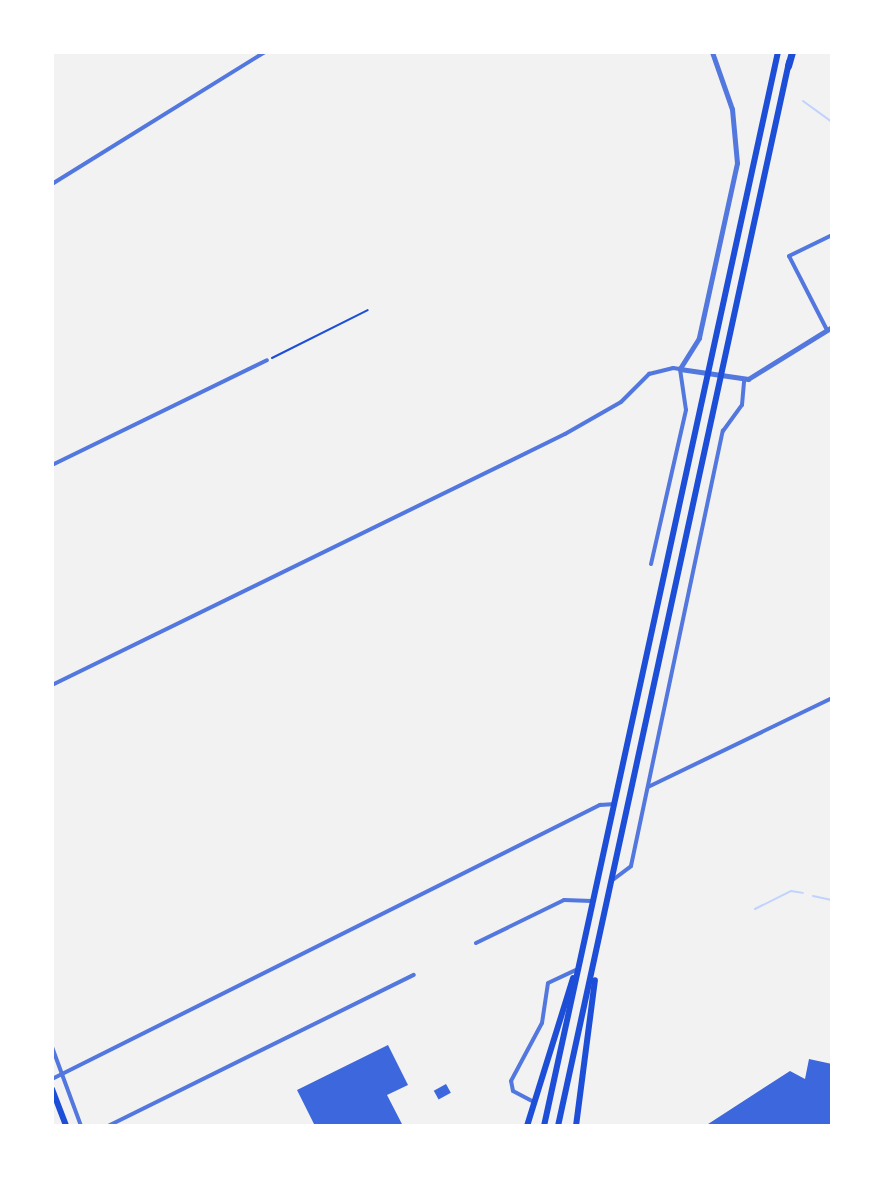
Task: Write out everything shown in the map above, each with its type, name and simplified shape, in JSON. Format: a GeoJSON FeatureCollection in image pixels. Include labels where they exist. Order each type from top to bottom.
{"type":"FeatureCollection","features":[{"type":"Feature","properties":{"kind":"highway"},"geometry":{"type":"LineString","coordinates":[[788,66],[792,52]]}},
{"type":"Feature","properties":{"kind":"main road"},"geometry":{"type":"LineString","coordinates":[[544,1126],[778,52]]}},
{"type":"Feature","properties":{"kind":"main road"},"geometry":{"type":"LineString","coordinates":[[558,1126],[788,66]]}},
{"type":"Feature","properties":{"kind":"main road"},"geometry":{"type":"LineString","coordinates":[[527,1126],[532,1101],[582,952]]}},
{"type":"Feature","properties":{"kind":"main road"},"geometry":{"type":"LineString","coordinates":[[576,1126],[598,952]]}},
{"type":"Feature","properties":{"kind":"main road"},"geometry":{"type":"LineString","coordinates":[[53,1093],[66,1126]]}},
{"type":"Feature","properties":{"kind":"street"},"geometry":{"type":"LineString","coordinates":[[52,184],[265,52]]}},
{"type":"Feature","properties":{"kind":"street"},"geometry":{"type":"LineString","coordinates":[[651,564],[686,410],[680,369],[699,338],[737,163],[732,109],[712,52]]}},
{"type":"Feature","properties":{"kind":"street"},"geometry":{"type":"LineString","coordinates":[[52,685],[565,434],[621,402],[652,372],[680,369],[744,380],[830,329],[789,256],[832,235]]}},
{"type":"Feature","properties":{"kind":"street"},"geometry":{"type":"LineString","coordinates":[[52,465],[267,360]]}},
{"type":"Feature","properties":{"kind":"street"},"geometry":{"type":"LineString","coordinates":[[614,879],[631,866],[723,431],[742,405],[744,380]]}},
{"type":"Feature","properties":{"kind":"street"},"geometry":{"type":"LineString","coordinates":[[648,787],[832,698]]}},
{"type":"Feature","properties":{"kind":"street"},"geometry":{"type":"LineString","coordinates":[[52,1079],[600,805],[615,804]]}},
{"type":"Feature","properties":{"kind":"street"},"geometry":{"type":"LineString","coordinates":[[476,943],[564,900],[593,901]]}},
{"type":"Feature","properties":{"kind":"street"},"geometry":{"type":"LineString","coordinates":[[532,1101],[513,1091],[511,1081],[542,1023],[548,983],[576,970]]}},
{"type":"Feature","properties":{"kind":"street"},"geometry":{"type":"LineString","coordinates":[[108,1126],[414,975]]}},
{"type":"Feature","properties":{"kind":"street"},"geometry":{"type":"LineString","coordinates":[[52,1047],[81,1126]]}},
{"type":"Feature","properties":{"kind":"street"},"geometry":{"type":"LineString","coordinates":[[53,1093],[67,1090]]}},
{"type":"Feature","properties":{"kind":"path"},"geometry":{"type":"LineString","coordinates":[[267,360],[368,310]]}},
{"type":"Feature","properties":{"kind":"building"},"geometry":{"type":"Polygon","coordinates":[[[388,1045],[408,1085],[387,1095],[403,1126],[315,1126],[297,1090],[388,1045]]]}},
{"type":"Feature","properties":{"kind":"building"},"geometry":{"type":"Polygon","coordinates":[[[809,1059],[832,1064],[832,1126],[705,1126],[790,1071],[805,1079],[809,1059]]]}},
{"type":"Feature","properties":{"kind":"building"},"geometry":{"type":"Polygon","coordinates":[[[446,1084],[451,1093],[439,1100],[434,1091],[446,1084]]]}},
{"type":"Feature","properties":{"kind":"waterway"},"geometry":{"type":"LineString","coordinates":[[803,101],[832,122]]}},
{"type":"Feature","properties":{"kind":"waterway"},"geometry":{"type":"LineString","coordinates":[[755,909],[791,891],[803,893]]}},
{"type":"Feature","properties":{"kind":"waterway"},"geometry":{"type":"LineString","coordinates":[[813,896],[832,900]]}}]}
